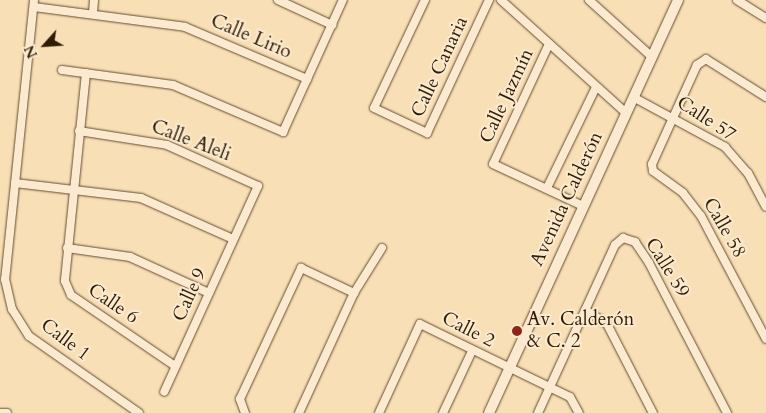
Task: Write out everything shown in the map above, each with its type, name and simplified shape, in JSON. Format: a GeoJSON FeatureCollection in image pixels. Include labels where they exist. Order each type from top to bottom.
{"type":"FeatureCollection","features":[{"type":"Feature","properties":{"kind":"street"},"geometry":{"type":"LineString","coordinates":[[93,12],[94,0]]}},
{"type":"Feature","properties":{"kind":"street"},"geometry":{"type":"LineString","coordinates":[[278,0],[332,25]]}},
{"type":"Feature","properties":{"kind":"street"},"geometry":{"type":"LineString","coordinates":[[62,70],[173,85],[283,132],[343,0]]}},
{"type":"Feature","properties":{"kind":"street","name":"Calle Canaria"},"geometry":{"type":"LineString","coordinates":[[425,0],[374,108],[427,134],[489,0]]}},
{"type":"Feature","properties":{"kind":"street"},"geometry":{"type":"LineString","coordinates":[[501,0],[626,113]]}},
{"type":"Feature","properties":{"kind":"street"},"geometry":{"type":"LineString","coordinates":[[589,0],[652,57]]}},
{"type":"Feature","properties":{"kind":"street","name":"Avenida Calderón"},"geometry":{"type":"LineString","coordinates":[[488,413],[678,0]]}},
{"type":"Feature","properties":{"kind":"street"},"geometry":{"type":"LineString","coordinates":[[737,0],[766,18]]}},
{"type":"Feature","properties":{"kind":"street","name":"Calle Lirio"},"geometry":{"type":"LineString","coordinates":[[34,4],[93,12],[213,36],[306,79]]}},
{"type":"Feature","properties":{"kind":"street","name":"Calle 1"},"geometry":{"type":"LineString","coordinates":[[34,4],[5,279],[12,309],[29,336],[139,413]]}},
{"type":"Feature","properties":{"kind":"street","name":"Calle Jazmín"},"geometry":{"type":"LineString","coordinates":[[547,188],[494,164],[549,44]]}},
{"type":"Feature","properties":{"kind":"street"},"geometry":{"type":"LineString","coordinates":[[674,116],[697,65],[706,59],[766,98]]}},
{"type":"Feature","properties":{"kind":"street","name":"Calle 6"},"geometry":{"type":"LineString","coordinates":[[86,73],[65,281],[71,294],[175,366]]}},
{"type":"Feature","properties":{"kind":"street"},"geometry":{"type":"LineString","coordinates":[[584,206],[547,188],[596,87]]}},
{"type":"Feature","properties":{"kind":"street","name":"Calle 57"},"geometry":{"type":"LineString","coordinates":[[634,97],[674,116],[725,147],[748,173],[766,207]]}},
{"type":"Feature","properties":{"kind":"street","name":"Calle 58"},"geometry":{"type":"LineString","coordinates":[[674,116],[653,171],[683,193],[701,216],[766,340]]}},
{"type":"Feature","properties":{"kind":"street","name":"Calle Aleli"},"geometry":{"type":"LineString","coordinates":[[79,131],[167,145],[258,186]]}},
{"type":"Feature","properties":{"kind":"street"},"geometry":{"type":"LineString","coordinates":[[15,183],[141,198],[233,239]]}},
{"type":"Feature","properties":{"kind":"street","name":"Calle 9"},"geometry":{"type":"LineString","coordinates":[[164,392],[258,186]]}},
{"type":"Feature","properties":{"kind":"street","name":"Calle 59"},"geometry":{"type":"LineString","coordinates":[[538,413],[615,245],[623,238],[635,242],[727,413]]}},
{"type":"Feature","properties":{"kind":"street"},"geometry":{"type":"LineString","coordinates":[[67,248],[130,257],[209,293]]}},
{"type":"Feature","properties":{"kind":"street"},"geometry":{"type":"LineString","coordinates":[[299,413],[354,293],[382,248]]}},
{"type":"Feature","properties":{"kind":"street"},"geometry":{"type":"LineString","coordinates":[[245,413],[240,400],[301,268],[354,293]]}},
{"type":"Feature","properties":{"kind":"street"},"geometry":{"type":"LineString","coordinates":[[585,310],[607,324],[654,413]]}},
{"type":"Feature","properties":{"kind":"street","name":"Calle 2"},"geometry":{"type":"LineString","coordinates":[[379,413],[420,324],[472,351],[570,397],[579,413]]}},
{"type":"Feature","properties":{"kind":"street"},"geometry":{"type":"LineString","coordinates":[[443,413],[472,351]]}},
{"type":"Feature","properties":{"kind":"street"},"geometry":{"type":"LineString","coordinates":[[1,413],[7,413]]}},
{"type":"Feature","properties":{"kind":"place","name":"Av. Calderón & C. 2"},"geometry":{"type":"Point","coordinates":[517,331]}}]}
